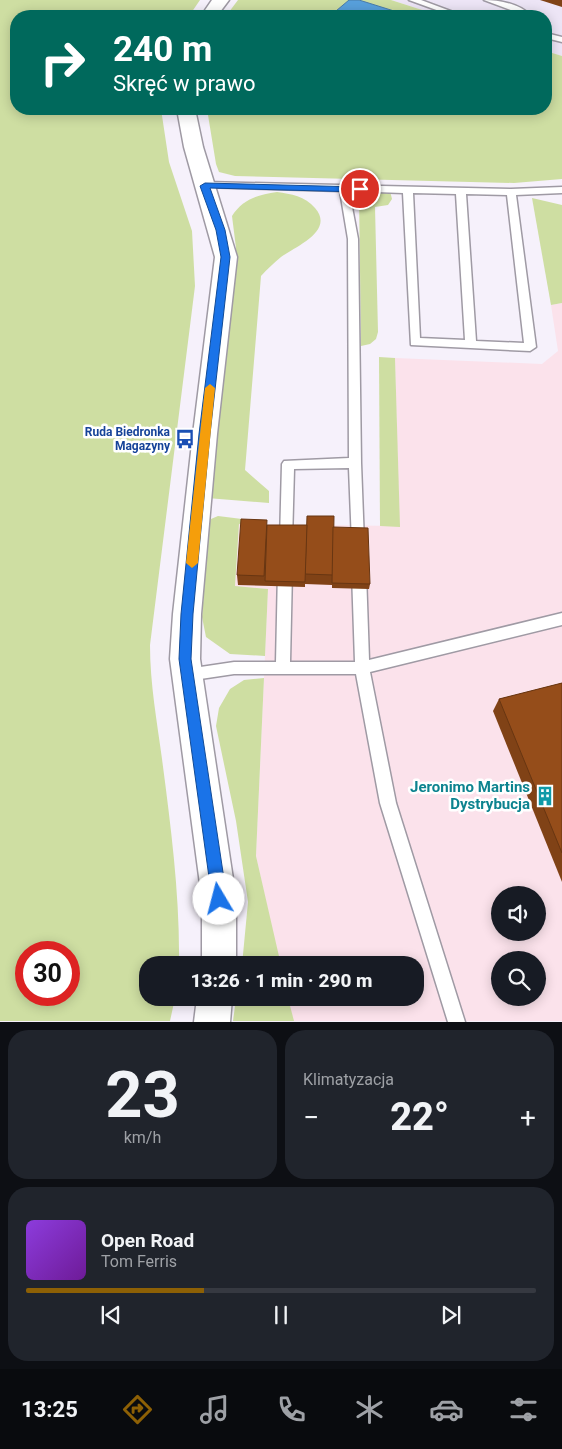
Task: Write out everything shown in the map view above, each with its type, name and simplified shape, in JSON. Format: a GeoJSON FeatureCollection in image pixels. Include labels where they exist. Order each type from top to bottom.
{"type":"FeatureCollection","features":[{"type":"Feature","properties":{"kind":"street"},"geometry":{"type":"LineString","coordinates":[[187,115],[188,130],[220,230],[226,257],[216,324],[187,614],[185,659],[219,899],[219,956]]}},
{"type":"Feature","properties":{"kind":"street"},"geometry":{"type":"LineString","coordinates":[[212,1022],[214,1006]]}},
{"type":"Feature","properties":{"kind":"lane"},"geometry":{"type":"LineString","coordinates":[[413,0],[442,10]]}},
{"type":"Feature","properties":{"kind":"lane"},"geometry":{"type":"LineString","coordinates":[[488,0],[519,10]]}},
{"type":"Feature","properties":{"kind":"lane"},"geometry":{"type":"LineString","coordinates":[[205,186],[511,192],[562,190]]}},
{"type":"Feature","properties":{"kind":"lane"},"geometry":{"type":"LineString","coordinates":[[344,189],[353,239],[355,463],[362,668],[388,803],[457,1022]]}},
{"type":"Feature","properties":{"kind":"lane"},"geometry":{"type":"LineString","coordinates":[[408,190],[415,342],[530,347],[511,192]]}},
{"type":"Feature","properties":{"kind":"lane"},"geometry":{"type":"LineString","coordinates":[[461,191],[471,344]]}},
{"type":"Feature","properties":{"kind":"lane"},"geometry":{"type":"LineString","coordinates":[[282,668],[288,464],[355,463]]}},
{"type":"Feature","properties":{"kind":"lane"},"geometry":{"type":"LineString","coordinates":[[187,675],[234,668],[362,668],[562,619]]}},
{"type":"Feature","properties":{"kind":"shaded area"},"geometry":{"type":"Polygon","coordinates":[[[391,0],[562,0],[562,56],[552,53],[552,10],[422,10],[391,0]]]}},
{"type":"Feature","properties":{"kind":"shaded area","name":"Jeronimo Martins Dystrybucja"},"geometry":{"type":"Polygon","coordinates":[[[562,303],[562,1021],[293,1021],[290,1006],[424,1006],[424,956],[278,956],[256,856],[268,589],[235,587],[239,524],[399,526],[395,358],[542,364],[558,351],[551,305],[562,303]]]}},
{"type":"Feature","properties":{"kind":"green space"},"geometry":{"type":"Polygon","coordinates":[[[0,0],[200,0],[193,10],[10,10],[10,115],[162,115],[169,162],[192,231],[195,286],[150,645],[152,688],[174,862],[179,956],[139,956],[139,1006],[173,1006],[170,1021],[0,1021],[0,0]]]}},
{"type":"Feature","properties":{"kind":"green space"},"geometry":{"type":"Polygon","coordinates":[[[238,0],[349,0],[337,10],[230,10],[238,0]]]}},
{"type":"Feature","properties":{"kind":"green space"},"geometry":{"type":"Polygon","coordinates":[[[359,0],[391,0],[422,10],[391,10],[359,0]]]}},
{"type":"Feature","properties":{"kind":"green space"},"geometry":{"type":"Polygon","coordinates":[[[552,53],[562,56],[562,179],[514,183],[235,176],[219,172],[208,115],[552,115],[552,53]]]}},
{"type":"Feature","properties":{"kind":"green space"},"geometry":{"type":"Polygon","coordinates":[[[366,188],[390,191],[392,199],[388,205],[375,207],[378,332],[376,339],[370,344],[361,346],[359,194],[366,188]]]}},
{"type":"Feature","properties":{"kind":"green space"},"geometry":{"type":"Polygon","coordinates":[[[277,192],[293,195],[307,201],[320,216],[320,224],[317,231],[311,237],[281,257],[261,276],[245,470],[269,491],[269,503],[207,498],[236,248],[232,216],[236,210],[251,199],[277,192]]]}},
{"type":"Feature","properties":{"kind":"green space"},"geometry":{"type":"Polygon","coordinates":[[[532,198],[562,205],[562,303],[551,305],[532,198]]]}},
{"type":"Feature","properties":{"kind":"green space"},"geometry":{"type":"Polygon","coordinates":[[[379,357],[395,358],[400,527],[380,526],[379,357]]]}},
{"type":"Feature","properties":{"kind":"green space"},"geometry":{"type":"Polygon","coordinates":[[[218,516],[242,519],[247,523],[239,524],[235,586],[268,589],[265,656],[230,654],[206,637],[202,617],[209,523],[211,519],[218,516]]]}},
{"type":"Feature","properties":{"kind":"green space"},"geometry":{"type":"Polygon","coordinates":[[[264,678],[256,856],[279,956],[243,956],[248,902],[236,821],[216,726],[219,708],[230,689],[244,680],[264,678]]]}},
{"type":"Feature","properties":{"kind":"green space"},"geometry":{"type":"Polygon","coordinates":[[[235,1006],[290,1006],[294,1021],[233,1021],[235,1006]]]}},
{"type":"Feature","properties":{"kind":"water"},"geometry":{"type":"Polygon","coordinates":[[[349,0],[359,0],[391,10],[337,10],[349,0]]]}},
{"type":"Feature","properties":{"kind":"building"},"geometry":{"type":"Polygon","coordinates":[[[307,516],[334,516],[333,575],[305,574],[307,516]]]}},
{"type":"Feature","properties":{"kind":"building"},"geometry":{"type":"Polygon","coordinates":[[[241,519],[267,520],[264,576],[237,575],[241,519]]]}},
{"type":"Feature","properties":{"kind":"building"},"geometry":{"type":"Polygon","coordinates":[[[267,525],[307,525],[305,582],[265,581],[267,525]]]}},
{"type":"Feature","properties":{"kind":"building"},"geometry":{"type":"Polygon","coordinates":[[[333,527],[368,528],[370,584],[332,583],[333,527]]]}},
{"type":"Feature","properties":{"kind":"building","name":"Jeronimo Martins Dystrybucja"},"geometry":{"type":"Polygon","coordinates":[[[562,683],[562,853],[499,699],[562,683]]]}},
{"type":"Feature","properties":{"kind":"slow traffic"},"geometry":{"type":"LineString","coordinates":[[192,563],[210,388]]}},
{"type":"Feature","properties":{"kind":"place","name":"Ruda Biedronka Magazyny"},"geometry":{"type":"Point","coordinates":[185,439]}},
{"type":"Feature","properties":{"kind":"place","name":"Jeronimo Martins Dystrybucja"},"geometry":{"type":"Point","coordinates":[545,796]}},
{"type":"Feature","properties":{"kind":"route"},"geometry":{"type":"LineString","coordinates":[[219,899],[185,659],[187,614],[216,324],[226,257],[220,230],[205,186],[360,189]]}}]}
